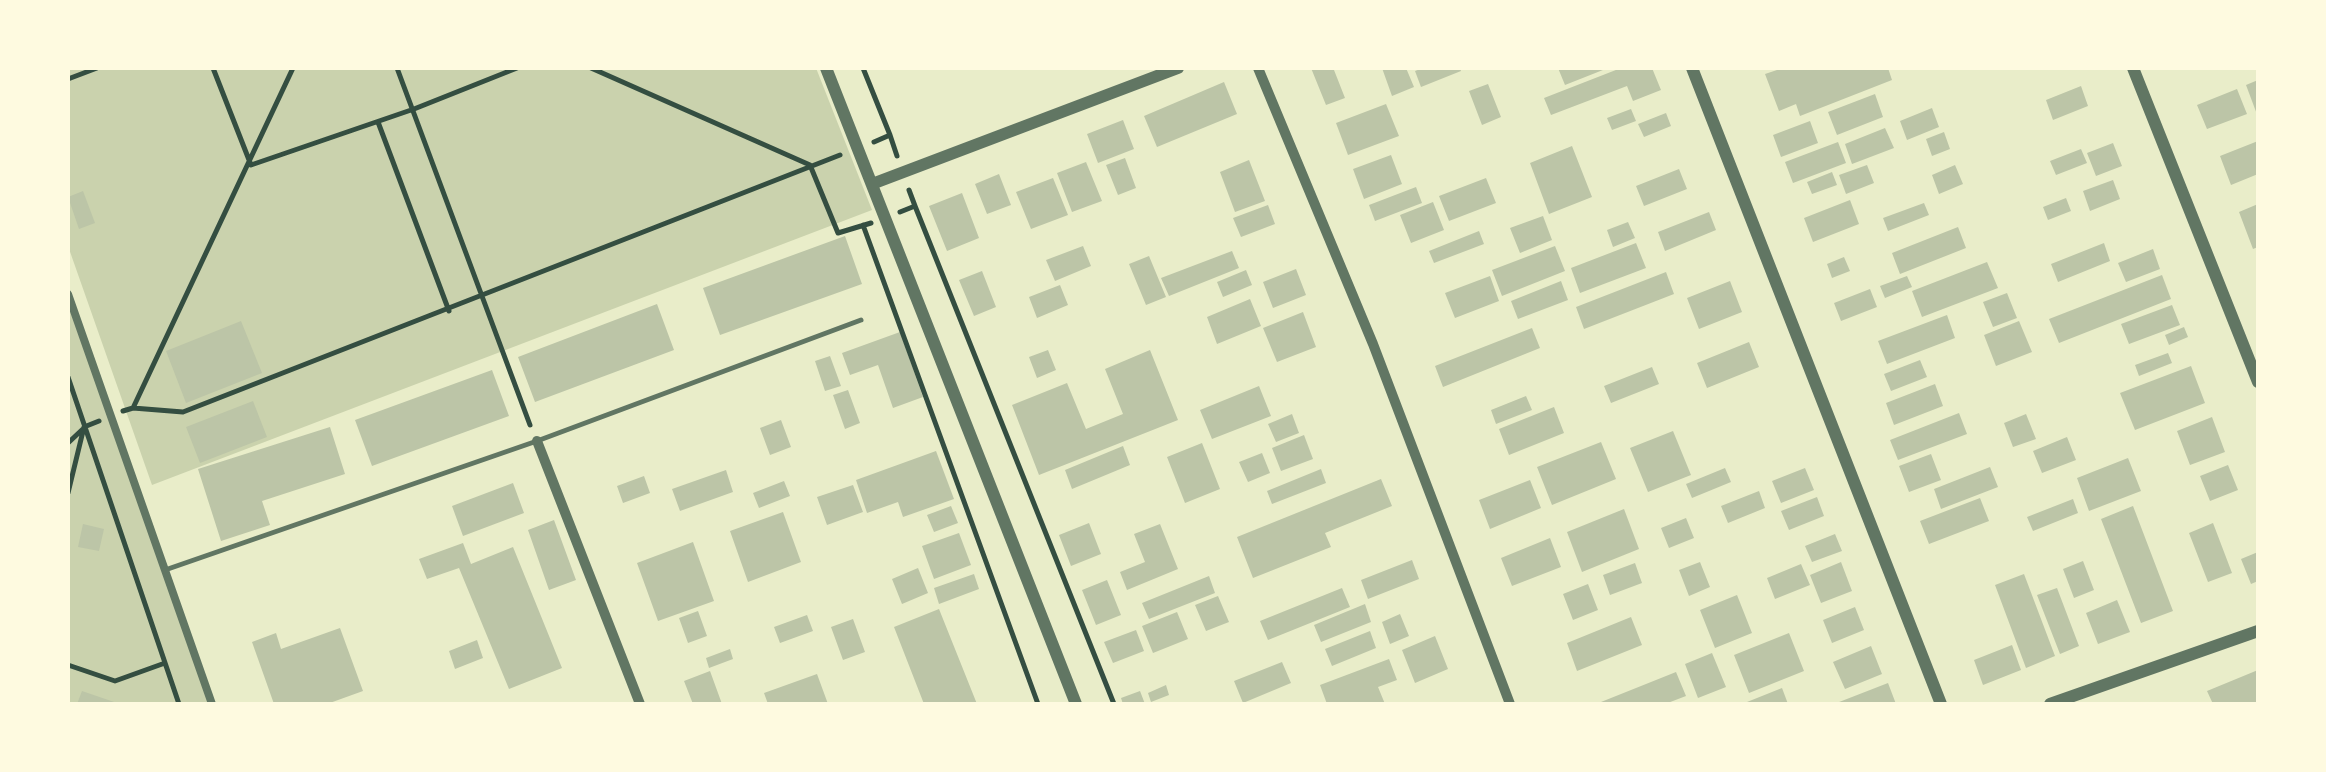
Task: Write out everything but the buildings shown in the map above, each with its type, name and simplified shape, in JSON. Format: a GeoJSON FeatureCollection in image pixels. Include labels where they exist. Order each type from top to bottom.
{"type":"FeatureCollection","features":[{"type":"Feature","properties":{"kind":"street"},"geometry":{"type":"LineString","coordinates":[[826,68],[1076,704]]}},
{"type":"Feature","properties":{"kind":"street"},"geometry":{"type":"LineString","coordinates":[[872,184],[1178,68]]}},
{"type":"Feature","properties":{"kind":"street"},"geometry":{"type":"LineString","coordinates":[[1258,68],[1373,344],[1510,704]]}},
{"type":"Feature","properties":{"kind":"street"},"geometry":{"type":"LineString","coordinates":[[1692,68],[1941,704]]}},
{"type":"Feature","properties":{"kind":"street"},"geometry":{"type":"LineString","coordinates":[[2134,68],[2258,382]]}},
{"type":"Feature","properties":{"kind":"street"},"geometry":{"type":"LineString","coordinates":[[68,294],[212,704]]}},
{"type":"Feature","properties":{"kind":"street"},"geometry":{"type":"LineString","coordinates":[[536,441],[640,704]]}},
{"type":"Feature","properties":{"kind":"street"},"geometry":{"type":"LineString","coordinates":[[2050,704],[2258,630]]}},
{"type":"Feature","properties":{"kind":"lane"},"geometry":{"type":"LineString","coordinates":[[165,570],[536,441],[861,320]]}},
{"type":"Feature","properties":{"kind":"path"},"geometry":{"type":"LineString","coordinates":[[68,79],[97,68]]}},
{"type":"Feature","properties":{"kind":"path"},"geometry":{"type":"LineString","coordinates":[[213,68],[251,165]]}},
{"type":"Feature","properties":{"kind":"path"},"geometry":{"type":"LineString","coordinates":[[133,408],[294,68]]}},
{"type":"Feature","properties":{"kind":"path"},"geometry":{"type":"LineString","coordinates":[[396,68],[536,441]]}},
{"type":"Feature","properties":{"kind":"path"},"geometry":{"type":"LineString","coordinates":[[251,165],[414,109],[517,68]]}},
{"type":"Feature","properties":{"kind":"path"},"geometry":{"type":"LineString","coordinates":[[591,68],[810,165],[838,233],[915,206]]}},
{"type":"Feature","properties":{"kind":"path"},"geometry":{"type":"LineString","coordinates":[[862,68],[1114,704]]}},
{"type":"Feature","properties":{"kind":"path"},"geometry":{"type":"LineString","coordinates":[[378,122],[448,311]]}},
{"type":"Feature","properties":{"kind":"path"},"geometry":{"type":"LineString","coordinates":[[68,443],[84,427],[133,408],[183,412],[890,136]]}},
{"type":"Feature","properties":{"kind":"path"},"geometry":{"type":"LineString","coordinates":[[862,226],[1038,704]]}},
{"type":"Feature","properties":{"kind":"path"},"geometry":{"type":"LineString","coordinates":[[68,377],[179,704]]}},
{"type":"Feature","properties":{"kind":"path"},"geometry":{"type":"LineString","coordinates":[[68,493],[84,427]]}},
{"type":"Feature","properties":{"kind":"path"},"geometry":{"type":"LineString","coordinates":[[68,664],[115,681],[164,663]]}},
{"type":"Feature","properties":{"kind":"green space"},"geometry":{"type":"Polygon","coordinates":[[[68,68],[816,68],[872,210],[152,485],[68,246],[68,68]]]}},
{"type":"Feature","properties":{"kind":"green space"},"geometry":{"type":"Polygon","coordinates":[[[68,294],[212,704],[68,704],[68,294]]]}}]}
